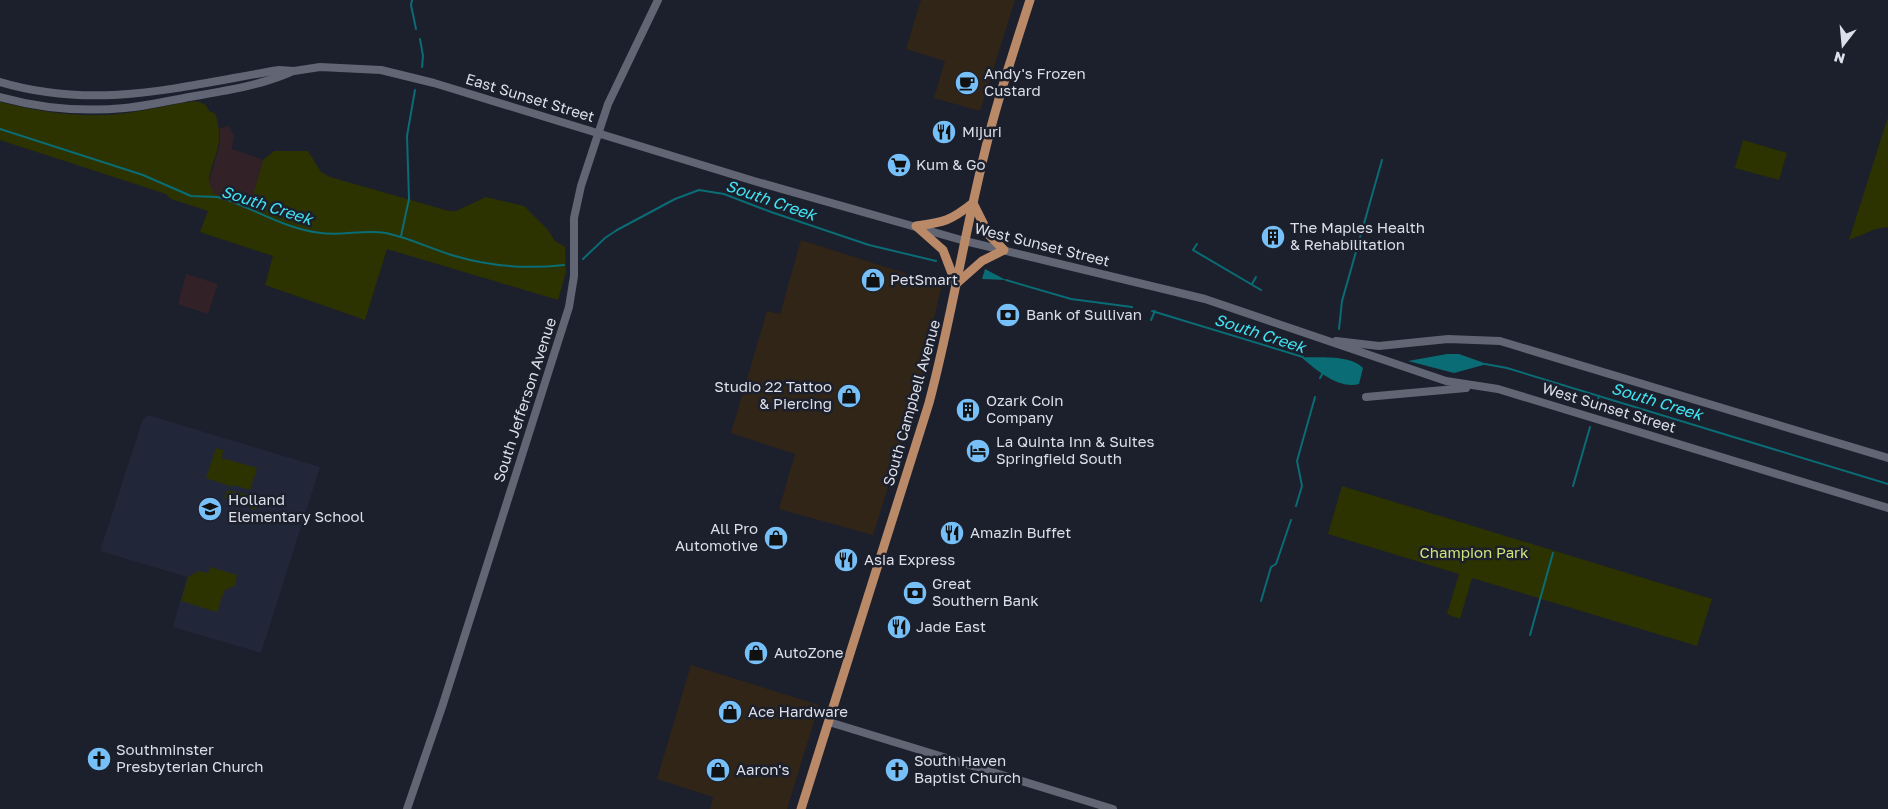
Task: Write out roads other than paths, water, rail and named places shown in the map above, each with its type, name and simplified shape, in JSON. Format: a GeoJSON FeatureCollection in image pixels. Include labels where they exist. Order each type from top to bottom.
{"type":"FeatureCollection","features":[{"type":"Feature","properties":{"kind":"main road","name":"South Jefferson Avenue"},"geometry":{"type":"LineString","coordinates":[[407,809],[445,698],[569,307],[574,276],[576,207],[597,133],[613,92],[648,25],[658,0]]}},
{"type":"Feature","properties":{"kind":"main road","name":"South Campbell Avenue"},"geometry":{"type":"LineString","coordinates":[[801,809],[929,404],[946,338],[973,203],[993,121],[1030,0]]}},
{"type":"Feature","properties":{"kind":"main road","name":"East Sunset Street"},"geometry":{"type":"LineString","coordinates":[[0,82],[22,88],[71,96],[126,95],[155,93],[280,70],[294,71],[320,67],[381,70],[434,82],[754,181]]}},
{"type":"Feature","properties":{"kind":"main road","name":"East Sunset Street"},"geometry":{"type":"LineString","coordinates":[[0,97],[24,104],[82,110],[126,108],[213,93],[274,79],[294,71]]}},
{"type":"Feature","properties":{"kind":"main road","name":"West Sunset Street"},"geometry":{"type":"LineString","coordinates":[[754,181],[965,241],[1205,299],[1446,381],[1498,389],[1888,508]]}},
{"type":"Feature","properties":{"kind":"main road"},"geometry":{"type":"LineString","coordinates":[[973,203],[985,230],[1004,250],[982,260],[956,284],[943,250],[916,226],[946,222],[954,219],[973,203]]}},
{"type":"Feature","properties":{"kind":"main road","name":"West Sunset Street"},"geometry":{"type":"LineString","coordinates":[[1322,338],[1378,346],[1448,339],[1500,341],[1888,458]]}},
{"type":"Feature","properties":{"kind":"main road"},"geometry":{"type":"LineString","coordinates":[[1366,397],[1398,396],[1458,388],[1498,389]]}},
{"type":"Feature","properties":{"kind":"main road"},"geometry":{"type":"LineString","coordinates":[[829,722],[1113,809]]}},
{"type":"Feature","properties":{"kind":"water"},"geometry":{"type":"Polygon","coordinates":[[[985,269],[1006,280],[982,279],[985,269]]]}},
{"type":"Feature","properties":{"kind":"water"},"geometry":{"type":"Polygon","coordinates":[[[1447,354],[1459,354],[1487,364],[1454,373],[1408,361],[1447,354]]]}},
{"type":"Feature","properties":{"kind":"water"},"geometry":{"type":"Polygon","coordinates":[[[1301,357],[1342,359],[1357,364],[1363,368],[1359,384],[1343,384],[1336,381],[1320,372],[1301,357]]]}},
{"type":"Feature","properties":{"kind":"waterway"},"geometry":{"type":"LineString","coordinates":[[412,0],[411,5],[416,29]]}},
{"type":"Feature","properties":{"kind":"waterway"},"geometry":{"type":"LineString","coordinates":[[420,39],[423,56],[422,67]]}},
{"type":"Feature","properties":{"kind":"waterway"},"geometry":{"type":"LineString","coordinates":[[401,236],[409,199],[407,136],[415,90]]}},
{"type":"Feature","properties":{"kind":"waterway","name":"South Creek"},"geometry":{"type":"LineString","coordinates":[[0,129],[143,175],[191,196],[217,197],[228,200],[285,224],[309,231],[329,234],[386,233],[455,256],[495,264],[523,267],[564,265]]}},
{"type":"Feature","properties":{"kind":"waterway"},"geometry":{"type":"LineString","coordinates":[[1339,329],[1342,301],[1382,160]]}},
{"type":"Feature","properties":{"kind":"waterway","name":"South Creek"},"geometry":{"type":"LineString","coordinates":[[583,259],[605,238],[617,230],[675,199],[699,190],[724,194],[869,245],[936,261]]}},
{"type":"Feature","properties":{"kind":"waterway"},"geometry":{"type":"LineString","coordinates":[[1197,244],[1193,250],[1261,290]]}},
{"type":"Feature","properties":{"kind":"waterway"},"geometry":{"type":"LineString","coordinates":[[1252,284],[1256,277]]}},
{"type":"Feature","properties":{"kind":"waterway","name":"South Creek"},"geometry":{"type":"LineString","coordinates":[[1006,280],[1071,299],[1132,307]]}},
{"type":"Feature","properties":{"kind":"waterway","name":"South Creek"},"geometry":{"type":"LineString","coordinates":[[1152,311],[1303,357]]}},
{"type":"Feature","properties":{"kind":"waterway"},"geometry":{"type":"LineString","coordinates":[[1151,320],[1155,311]]}},
{"type":"Feature","properties":{"kind":"waterway","name":"South Creek"},"geometry":{"type":"LineString","coordinates":[[1485,364],[1507,368],[1888,484]]}},
{"type":"Feature","properties":{"kind":"waterway"},"geometry":{"type":"LineString","coordinates":[[1320,378],[1324,371]]}},
{"type":"Feature","properties":{"kind":"waterway"},"geometry":{"type":"LineString","coordinates":[[1595,409],[1599,396]]}},
{"type":"Feature","properties":{"kind":"waterway"},"geometry":{"type":"LineString","coordinates":[[1296,506],[1302,486],[1297,461],[1315,397]]}},
{"type":"Feature","properties":{"kind":"waterway"},"geometry":{"type":"LineString","coordinates":[[1573,486],[1590,427]]}},
{"type":"Feature","properties":{"kind":"waterway"},"geometry":{"type":"LineString","coordinates":[[1261,601],[1271,567],[1276,564],[1291,520]]}},
{"type":"Feature","properties":{"kind":"waterway"},"geometry":{"type":"LineString","coordinates":[[1530,635],[1553,553]]}},
{"type":"Feature","properties":{"kind":"place","name":"Andy's Frozen Custard"},"geometry":{"type":"Point","coordinates":[967,83]}},
{"type":"Feature","properties":{"kind":"place","name":"Mijuri"},"geometry":{"type":"Point","coordinates":[944,132]}},
{"type":"Feature","properties":{"kind":"place","name":"Kum & Go"},"geometry":{"type":"Point","coordinates":[899,165]}},
{"type":"Feature","properties":{"kind":"place","name":"The Maples Health & Rehabilitation"},"geometry":{"type":"Point","coordinates":[1273,237]}},
{"type":"Feature","properties":{"kind":"place","name":"PetSmart"},"geometry":{"type":"Point","coordinates":[873,280]}},
{"type":"Feature","properties":{"kind":"place","name":"Bank of Sullivan"},"geometry":{"type":"Point","coordinates":[1008,315]}},
{"type":"Feature","properties":{"kind":"place","name":"Studio 22 Tattoo & Piercing"},"geometry":{"type":"Point","coordinates":[849,396]}},
{"type":"Feature","properties":{"kind":"place","name":"Ozark Coin Company"},"geometry":{"type":"Point","coordinates":[968,410]}},
{"type":"Feature","properties":{"kind":"place","name":"La Quinta Inn & Suites Springfield South"},"geometry":{"type":"Point","coordinates":[978,451]}},
{"type":"Feature","properties":{"kind":"place","name":"Holland Elementary School"},"geometry":{"type":"Point","coordinates":[210,509]}},
{"type":"Feature","properties":{"kind":"place","name":"Amazin Buffet"},"geometry":{"type":"Point","coordinates":[952,533]}},
{"type":"Feature","properties":{"kind":"place","name":"All Pro Automotive"},"geometry":{"type":"Point","coordinates":[776,538]}},
{"type":"Feature","properties":{"kind":"place","name":"Asia Express"},"geometry":{"type":"Point","coordinates":[846,560]}},
{"type":"Feature","properties":{"kind":"place","name":"Great Southern Bank"},"geometry":{"type":"Point","coordinates":[915,593]}},
{"type":"Feature","properties":{"kind":"place","name":"Jade East"},"geometry":{"type":"Point","coordinates":[899,627]}},
{"type":"Feature","properties":{"kind":"place","name":"AutoZone"},"geometry":{"type":"Point","coordinates":[756,653]}},
{"type":"Feature","properties":{"kind":"place","name":"Ace Hardware"},"geometry":{"type":"Point","coordinates":[730,712]}},
{"type":"Feature","properties":{"kind":"place","name":"Southminster Presbyterian Church"},"geometry":{"type":"Point","coordinates":[99,759]}},
{"type":"Feature","properties":{"kind":"place","name":"Aaron's"},"geometry":{"type":"Point","coordinates":[718,770]}},
{"type":"Feature","properties":{"kind":"place","name":"South Haven Baptist Church"},"geometry":{"type":"Point","coordinates":[897,770]}},
{"type":"Feature","properties":{"kind":"park label","name":"Champion Park"},"geometry":{"type":"Point","coordinates":[1474,553]}}]}
